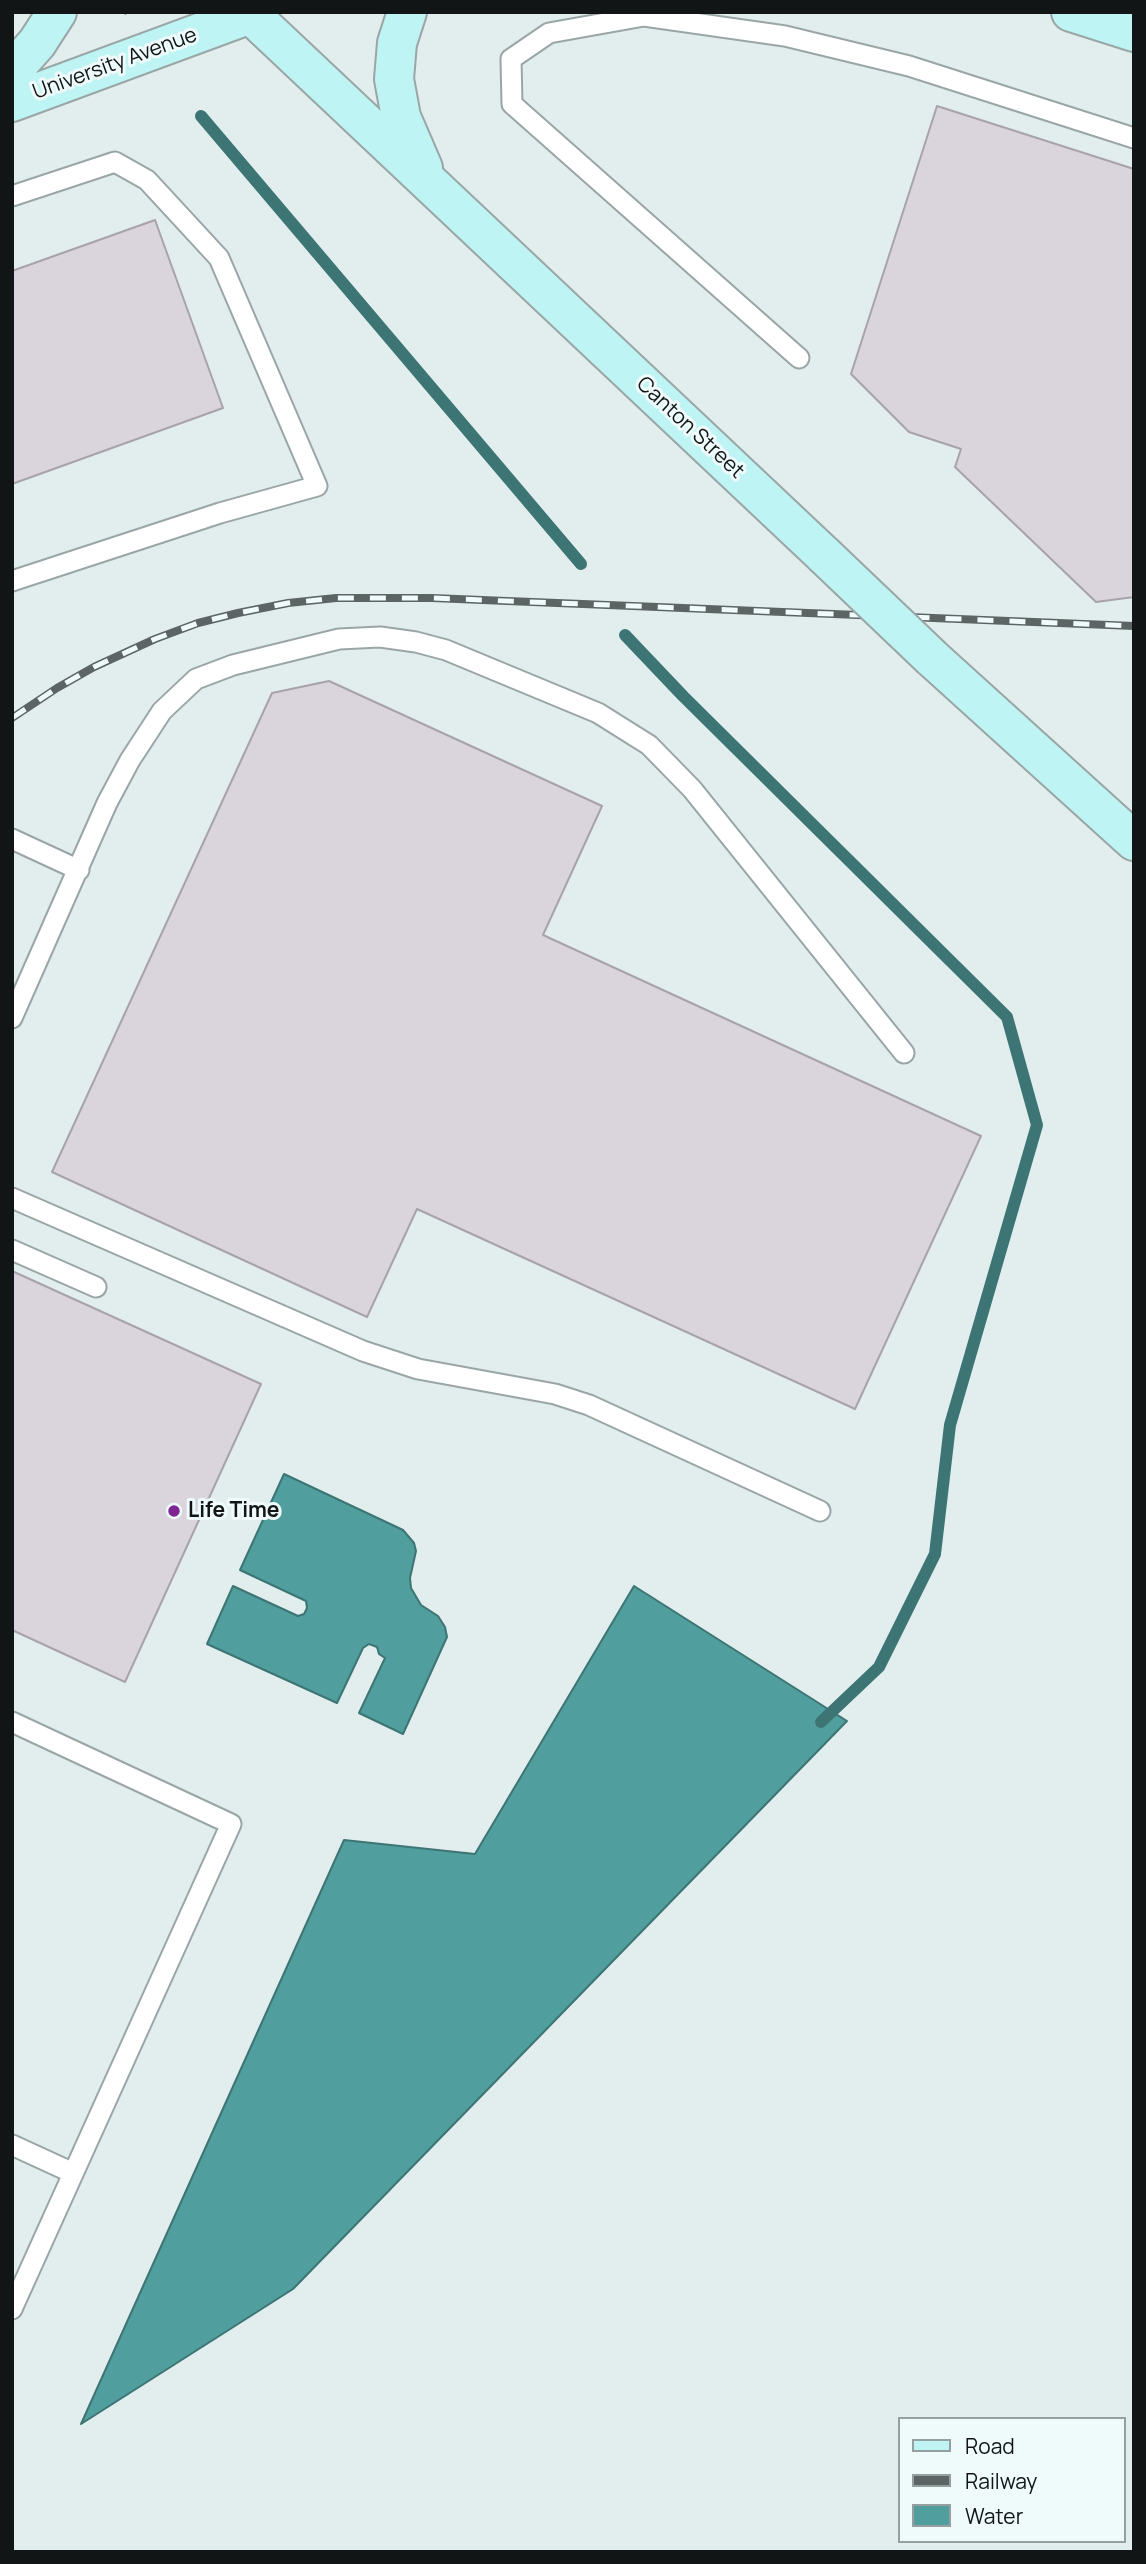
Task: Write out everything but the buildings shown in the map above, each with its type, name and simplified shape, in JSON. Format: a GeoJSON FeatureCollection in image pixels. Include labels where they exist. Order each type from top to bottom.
{"type":"FeatureCollection","features":[{"type":"Feature","properties":{"kind":"main road"},"geometry":{"type":"LineString","coordinates":[[12,71],[37,43],[57,12]]}},
{"type":"Feature","properties":{"kind":"main road"},"geometry":{"type":"LineString","coordinates":[[407,12],[397,43],[394,79],[401,117],[430,183]]}},
{"type":"Feature","properties":{"kind":"main road"},"geometry":{"type":"LineString","coordinates":[[1071,12],[1134,32]]}},
{"type":"Feature","properties":{"kind":"main road","name":"Canton Street"},"geometry":{"type":"LineString","coordinates":[[252,13],[932,658],[1134,841]]}},
{"type":"Feature","properties":{"kind":"main road","name":"University Avenue"},"geometry":{"type":"LineString","coordinates":[[12,102],[252,13]]}},
{"type":"Feature","properties":{"kind":"lane"},"geometry":{"type":"LineString","coordinates":[[799,358],[512,104],[511,59],[549,33],[644,16],[785,36],[895,63],[1134,138]]}},
{"type":"Feature","properties":{"kind":"lane"},"geometry":{"type":"LineString","coordinates":[[12,196],[114,162],[147,180],[219,258],[317,485],[220,513],[12,581]]}},
{"type":"Feature","properties":{"kind":"lane"},"geometry":{"type":"LineString","coordinates":[[12,1018],[107,803],[130,760],[162,711],[196,680],[233,665],[339,639],[380,637],[446,650],[597,713],[649,745],[692,789],[904,1053]]}},
{"type":"Feature","properties":{"kind":"lane"},"geometry":{"type":"LineString","coordinates":[[12,839],[79,870]]}},
{"type":"Feature","properties":{"kind":"lane"},"geometry":{"type":"LineString","coordinates":[[12,1198],[363,1351],[418,1369],[555,1394],[589,1405],[820,1511]]}},
{"type":"Feature","properties":{"kind":"lane"},"geometry":{"type":"LineString","coordinates":[[12,1250],[96,1287]]}},
{"type":"Feature","properties":{"kind":"lane"},"geometry":{"type":"LineString","coordinates":[[12,1722],[231,1824],[12,2309]]}},
{"type":"Feature","properties":{"kind":"lane"},"geometry":{"type":"LineString","coordinates":[[12,2145],[74,2173]]}},
{"type":"Feature","properties":{"kind":"water"},"geometry":{"type":"Polygon","coordinates":[[[284,1474],[403,1530],[414,1543],[416,1551],[410,1578],[411,1588],[421,1605],[438,1616],[445,1627],[447,1637],[403,1734],[359,1713],[385,1658],[379,1654],[377,1647],[369,1644],[363,1648],[337,1703],[207,1644],[233,1586],[298,1616],[304,1614],[307,1608],[306,1601],[240,1570],[284,1474]]]}},
{"type":"Feature","properties":{"kind":"water"},"geometry":{"type":"Polygon","coordinates":[[[634,1586],[847,1721],[293,2289],[81,2424],[344,1840],[475,1854],[634,1586]]]}},
{"type":"Feature","properties":{"kind":"waterway"},"geometry":{"type":"LineString","coordinates":[[201,116],[581,564]]}},
{"type":"Feature","properties":{"kind":"waterway"},"geometry":{"type":"LineString","coordinates":[[625,635],[683,696],[1007,1017],[1037,1125],[950,1425],[935,1554],[879,1667],[821,1722]]}},
{"type":"Feature","properties":{"kind":"railway"},"geometry":{"type":"LineString","coordinates":[[12,718],[94,667],[198,623],[288,603],[336,598],[432,598],[1134,626]]}},
{"type":"Feature","properties":{"kind":"place","name":"Life Time"},"geometry":{"type":"Point","coordinates":[174,1511]}}]}
